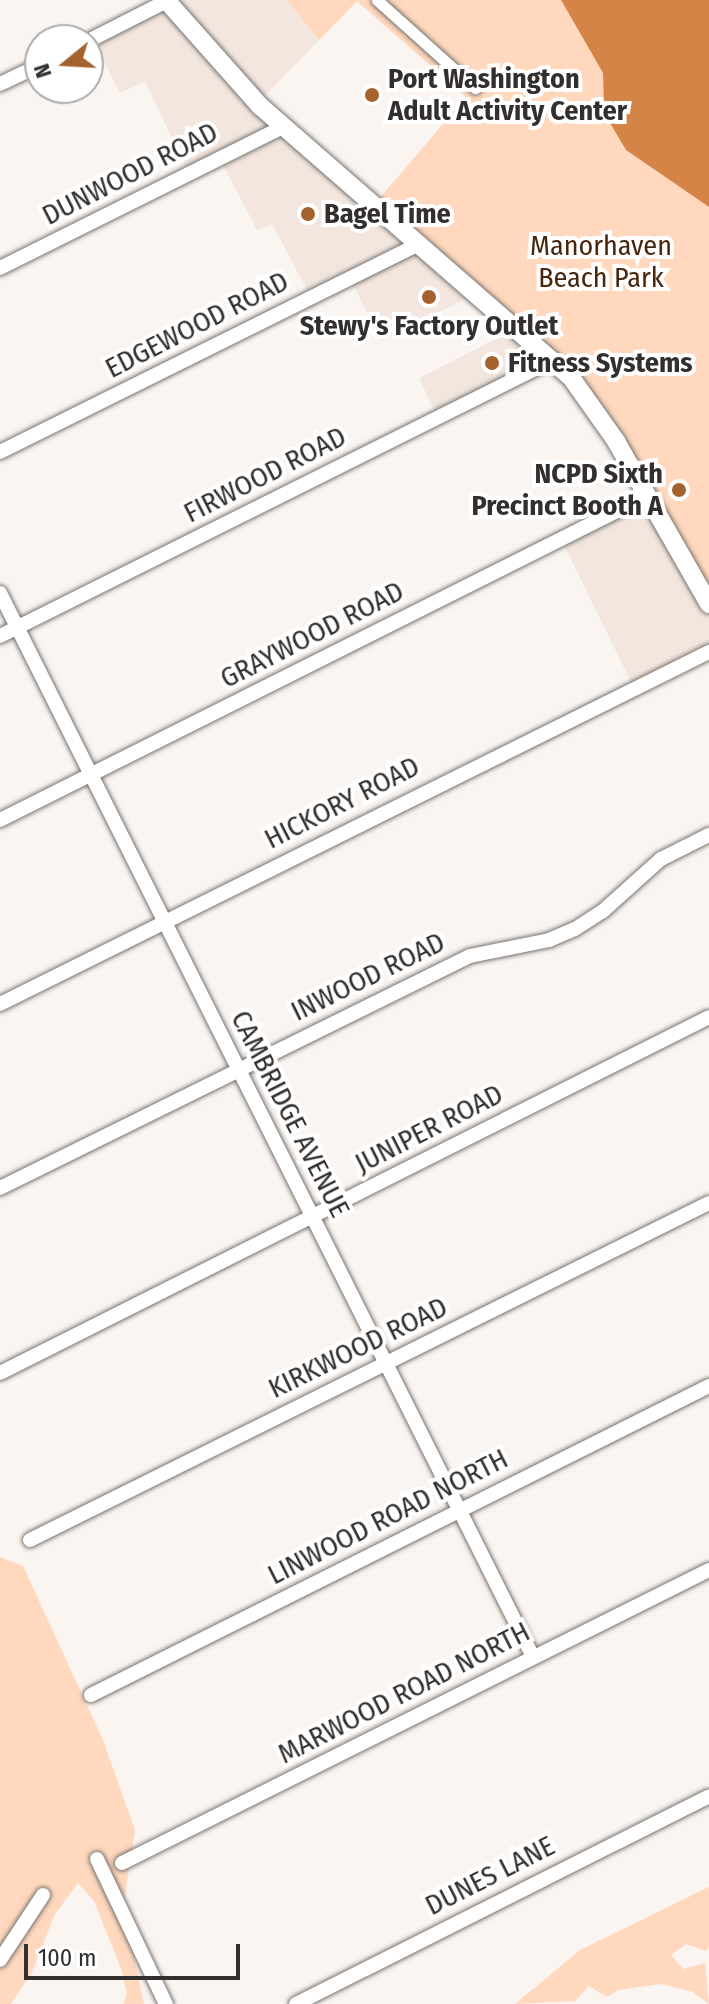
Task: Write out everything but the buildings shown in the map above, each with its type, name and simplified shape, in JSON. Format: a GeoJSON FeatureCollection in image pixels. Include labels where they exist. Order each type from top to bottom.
{"type":"FeatureCollection","features":[{"type":"Feature","properties":{"kind":"street"},"geometry":{"type":"LineString","coordinates":[[104,33],[167,0],[283,127],[553,360],[587,397],[709,604]]}},
{"type":"Feature","properties":{"kind":"street"},"geometry":{"type":"LineString","coordinates":[[377,0],[475,88]]}},
{"type":"Feature","properties":{"kind":"street"},"geometry":{"type":"LineString","coordinates":[[0,84],[24,73]]}},
{"type":"Feature","properties":{"kind":"street","name":"DUNWOOD ROAD"},"geometry":{"type":"LineString","coordinates":[[0,268],[283,127]]}},
{"type":"Feature","properties":{"kind":"street","name":"EDGEWOOD ROAD"},"geometry":{"type":"LineString","coordinates":[[0,452],[417,245]]}},
{"type":"Feature","properties":{"kind":"street","name":"FIRWOOD ROAD"},"geometry":{"type":"LineString","coordinates":[[0,636],[553,360]]}},
{"type":"Feature","properties":{"kind":"street","name":"GRAYWOOD ROAD"},"geometry":{"type":"LineString","coordinates":[[0,820],[647,496]]}},
{"type":"Feature","properties":{"kind":"street","name":"CAMBRIDGE AVENUE"},"geometry":{"type":"LineString","coordinates":[[0,593],[533,1657]]}},
{"type":"Feature","properties":{"kind":"street","name":"HICKORY ROAD"},"geometry":{"type":"LineString","coordinates":[[0,1004],[709,652]]}},
{"type":"Feature","properties":{"kind":"street","name":"INWOOD ROAD"},"geometry":{"type":"LineString","coordinates":[[0,1188],[470,956],[549,940],[575,929],[603,911],[661,859],[709,835]]}},
{"type":"Feature","properties":{"kind":"street","name":"JUNIPER ROAD"},"geometry":{"type":"LineString","coordinates":[[0,1373],[709,1017]]}},
{"type":"Feature","properties":{"kind":"street","name":"KIRKWOOD ROAD"},"geometry":{"type":"LineString","coordinates":[[30,1540],[709,1203]]}},
{"type":"Feature","properties":{"kind":"street","name":"LINWOOD ROAD NORTH"},"geometry":{"type":"LineString","coordinates":[[91,1695],[709,1386]]}},
{"type":"Feature","properties":{"kind":"street","name":"MARWOOD ROAD NORTH"},"geometry":{"type":"LineString","coordinates":[[122,1863],[709,1570]]}},
{"type":"Feature","properties":{"kind":"street","name":"DUNES LANE"},"geometry":{"type":"LineString","coordinates":[[296,2004],[709,1796]]}},
{"type":"Feature","properties":{"kind":"street"},"geometry":{"type":"LineString","coordinates":[[97,1859],[166,2004]]}},
{"type":"Feature","properties":{"kind":"street"},"geometry":{"type":"LineString","coordinates":[[0,1960],[43,1895]]}},
{"type":"Feature","properties":{"kind":"shaded area"},"geometry":{"type":"Polygon","coordinates":[[[166,0],[287,0],[319,40],[258,103],[475,294],[381,341],[351,280],[312,299],[272,224],[257,230],[220,159],[189,174],[145,81],[120,93],[104,62],[104,32],[166,0]]]}},
{"type":"Feature","properties":{"kind":"shaded area"},"geometry":{"type":"Polygon","coordinates":[[[561,0],[709,0],[709,207],[626,150],[604,113],[603,73],[561,0]]]}},
{"type":"Feature","properties":{"kind":"shaded area"},"geometry":{"type":"Polygon","coordinates":[[[516,329],[553,360],[438,418],[419,378],[516,329]]]}},
{"type":"Feature","properties":{"kind":"shaded area"},"geometry":{"type":"Polygon","coordinates":[[[647,496],[709,605],[709,652],[634,688],[561,539],[647,496]]]}},
{"type":"Feature","properties":{"kind":"green space","name":"Manorhaven Beach Park"},"geometry":{"type":"Polygon","coordinates":[[[287,0],[561,0],[603,73],[604,113],[626,150],[709,207],[709,605],[587,397],[373,206],[466,97],[357,1],[319,40],[287,0]]]}},
{"type":"Feature","properties":{"kind":"green space"},"geometry":{"type":"Polygon","coordinates":[[[0,1557],[23,1566],[103,1740],[135,1830],[123,1908],[144,2004],[123,2004],[127,1994],[122,1971],[94,1901],[78,1883],[55,1914],[32,1972],[11,2004],[0,2004],[0,1557]]]}},
{"type":"Feature","properties":{"kind":"green space"},"geometry":{"type":"Polygon","coordinates":[[[709,1887],[709,1946],[706,1951],[686,1944],[671,1955],[683,1969],[705,1963],[709,2004],[693,1992],[661,1984],[618,1990],[607,1997],[589,1986],[575,2001],[515,2004],[580,1950],[709,1887]]]}},
{"type":"Feature","properties":{"kind":"place","name":"Port Washington Adult Activity Center"},"geometry":{"type":"Point","coordinates":[372,95]}},
{"type":"Feature","properties":{"kind":"place","name":"Bagel Time"},"geometry":{"type":"Point","coordinates":[308,214]}},
{"type":"Feature","properties":{"kind":"place","name":"Stewy's Factory Outlet"},"geometry":{"type":"Point","coordinates":[429,297]}},
{"type":"Feature","properties":{"kind":"place","name":"Fitness Systems"},"geometry":{"type":"Point","coordinates":[492,363]}},
{"type":"Feature","properties":{"kind":"place","name":"NCPD Sixth Precinct Booth A"},"geometry":{"type":"Point","coordinates":[679,490]}}]}
